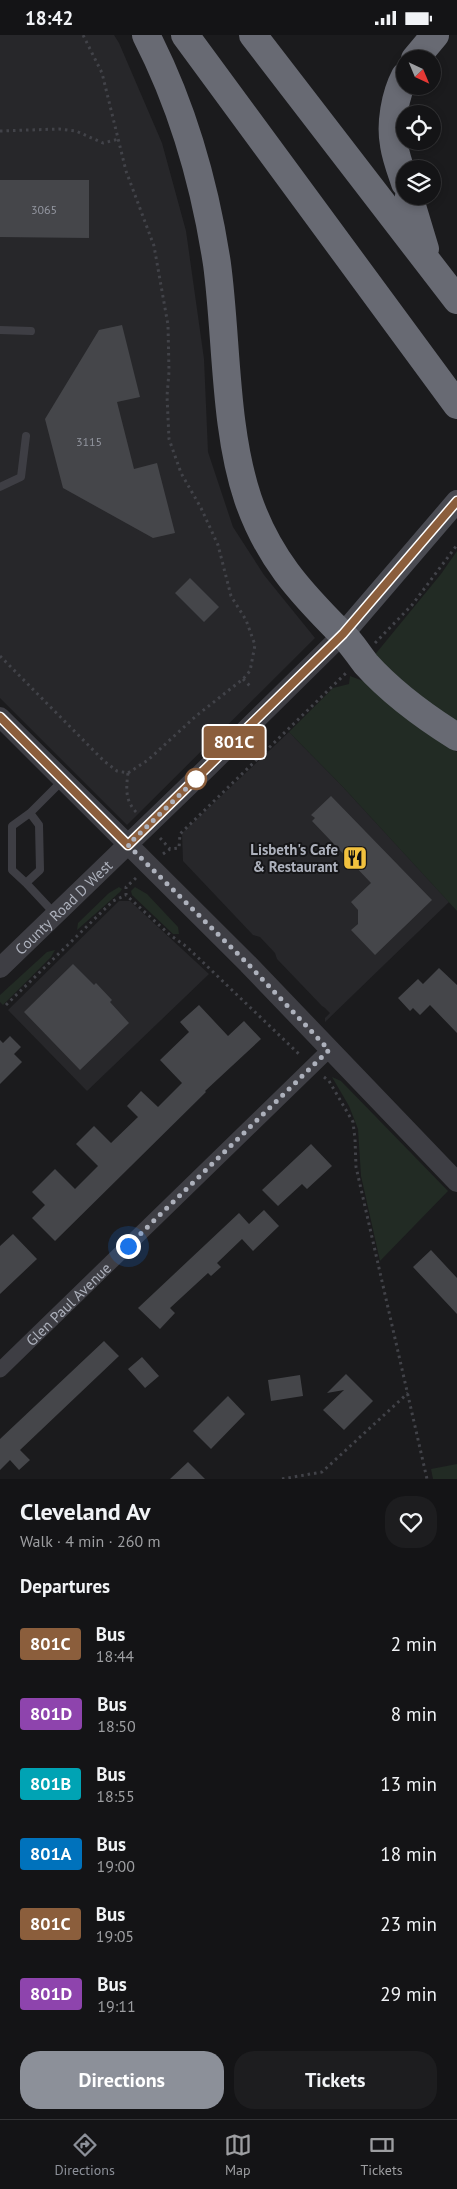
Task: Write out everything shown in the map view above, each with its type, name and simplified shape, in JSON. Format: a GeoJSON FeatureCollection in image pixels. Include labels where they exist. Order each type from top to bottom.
{"type":"FeatureCollection","features":[{"type":"Feature","properties":{"kind":"highway"},"geometry":{"type":"LineString","coordinates":[[146,35],[178,107],[195,161],[207,209],[217,265],[239,466],[248,499],[263,534],[282,567],[302,595],[343,634],[361,657],[406,701],[457,737]]}},
{"type":"Feature","properties":{"kind":"highway"},"geometry":{"type":"LineString","coordinates":[[185,35],[457,405]]}},
{"type":"Feature","properties":{"kind":"highway"},"geometry":{"type":"LineString","coordinates":[[253,35],[457,300]]}},
{"type":"Feature","properties":{"kind":"highway"},"geometry":{"type":"LineString","coordinates":[[422,50],[435,35]]}},
{"type":"Feature","properties":{"kind":"highway"},"geometry":{"type":"LineString","coordinates":[[398,95],[393,122],[394,145],[398,160]]}},
{"type":"Feature","properties":{"kind":"highway"},"geometry":{"type":"LineString","coordinates":[[412,205],[430,265]]}},
{"type":"Feature","properties":{"kind":"main road","name":"County Road D West"},"geometry":{"type":"LineString","coordinates":[[343,634],[454,505]]}},
{"type":"Feature","properties":{"kind":"street","name":"County Road D West"},"geometry":{"type":"LineString","coordinates":[[0,968],[343,634]]}},
{"type":"Feature","properties":{"kind":"street"},"geometry":{"type":"LineString","coordinates":[[0,717],[248,964],[457,1182]]}},
{"type":"Feature","properties":{"kind":"street","name":"Glen Paul Avenue"},"geometry":{"type":"LineString","coordinates":[[0,1370],[329,1050]]}},
{"type":"Feature","properties":{"kind":"lane"},"geometry":{"type":"LineString","coordinates":[[0,330],[31,331]]}},
{"type":"Feature","properties":{"kind":"lane"},"geometry":{"type":"LineString","coordinates":[[0,487],[21,477],[26,436]]}},
{"type":"Feature","properties":{"kind":"lane"},"geometry":{"type":"LineString","coordinates":[[56,914],[12,869],[12,826],[30,813],[63,780]]}},
{"type":"Feature","properties":{"kind":"lane"},"geometry":{"type":"LineString","coordinates":[[26,883],[40,870],[39,825],[30,813]]}},
{"type":"Feature","properties":{"kind":"path"},"geometry":{"type":"LineString","coordinates":[[0,656],[90,744],[104,761],[117,771],[128,773],[148,760],[196,716],[243,679],[250,671],[255,645],[246,620],[231,596],[218,545],[201,508],[180,473],[169,439],[167,396],[169,372],[168,325],[154,246],[126,171],[102,73],[83,35]]}},
{"type":"Feature","properties":{"kind":"path"},"geometry":{"type":"LineString","coordinates":[[0,131],[59,129],[76,131],[103,143],[119,139]]}},
{"type":"Feature","properties":{"kind":"path"},"geometry":{"type":"LineString","coordinates":[[170,849],[179,848],[180,834],[412,605],[457,545]]}},
{"type":"Feature","properties":{"kind":"path"},"geometry":{"type":"LineString","coordinates":[[243,679],[251,687]]}},
{"type":"Feature","properties":{"kind":"path"},"geometry":{"type":"LineString","coordinates":[[128,773],[126,790],[130,806]]}},
{"type":"Feature","properties":{"kind":"path"},"geometry":{"type":"LineString","coordinates":[[126,887],[126,895],[170,935],[187,947],[330,1081],[353,1122],[356,1167],[427,1479]]}},
{"type":"Feature","properties":{"kind":"path"},"geometry":{"type":"LineString","coordinates":[[6,1005],[113,901],[126,895]]}},
{"type":"Feature","properties":{"kind":"path"},"geometry":{"type":"LineString","coordinates":[[282,1479],[322,1472],[408,1393]]}},
{"type":"Feature","properties":{"kind":"shaded area"},"geometry":{"type":"Polygon","coordinates":[[[0,35],[114,35],[119,43],[162,143],[186,231],[204,359],[208,452],[233,527],[264,575],[315,638],[127,825],[0,698],[0,35]]]}},
{"type":"Feature","properties":{"kind":"shaded area"},"geometry":{"type":"Polygon","coordinates":[[[457,551],[457,724],[443,716],[373,657],[441,574],[457,551]]]}},
{"type":"Feature","properties":{"kind":"shaded area"},"geometry":{"type":"Polygon","coordinates":[[[350,676],[366,682],[432,736],[457,752],[457,911],[343,787],[289,732],[333,688],[349,684],[350,676]]]}},
{"type":"Feature","properties":{"kind":"shaded area"},"geometry":{"type":"Polygon","coordinates":[[[289,732],[343,787],[449,902],[325,1022],[325,1018],[330,1013],[277,959],[275,953],[260,937],[253,935],[183,861],[182,833],[289,732]]]}},
{"type":"Feature","properties":{"kind":"shaded area"},"geometry":{"type":"Polygon","coordinates":[[[119,887],[122,889],[120,892],[77,930],[78,923],[109,893],[119,887]]]}},
{"type":"Feature","properties":{"kind":"shaded area"},"geometry":{"type":"Polygon","coordinates":[[[135,887],[147,894],[178,927],[179,934],[173,934],[132,895],[131,891],[135,887]]]}},
{"type":"Feature","properties":{"kind":"shaded area"},"geometry":{"type":"Polygon","coordinates":[[[119,901],[130,901],[209,974],[87,1091],[8,1010],[119,901]]]}},
{"type":"Feature","properties":{"kind":"shaded area"},"geometry":{"type":"Polygon","coordinates":[[[55,950],[51,957],[3,1005],[0,1002],[0,995],[47,952],[55,950]]]}},
{"type":"Feature","properties":{"kind":"shaded area"},"geometry":{"type":"Polygon","coordinates":[[[332,1077],[341,1081],[448,1191],[380,1261],[361,1176],[358,1129],[349,1106],[332,1077]]]}},
{"type":"Feature","properties":{"kind":"shaded area"},"geometry":{"type":"Polygon","coordinates":[[[457,1464],[457,1479],[433,1479],[431,1469],[457,1464]]]}},
{"type":"Feature","properties":{"kind":"building"},"geometry":{"type":"Polygon","coordinates":[[[0,180],[89,180],[89,238],[0,237],[0,180]]]}},
{"type":"Feature","properties":{"kind":"building"},"geometry":{"type":"Polygon","coordinates":[[[122,325],[140,397],[117,402],[134,469],[157,463],[175,533],[153,538],[63,488],[45,419],[99,330],[122,325]]]}},
{"type":"Feature","properties":{"kind":"building"},"geometry":{"type":"Polygon","coordinates":[[[190,578],[219,607],[204,622],[175,593],[190,578]]]}},
{"type":"Feature","properties":{"kind":"building"},"geometry":{"type":"Polygon","coordinates":[[[331,796],[432,900],[375,955],[351,930],[358,924],[358,910],[351,902],[371,883],[312,821],[315,818],[311,815],[331,796]]]}},
{"type":"Feature","properties":{"kind":"building"},"geometry":{"type":"Polygon","coordinates":[[[73,964],[94,985],[96,983],[112,1000],[110,1002],[129,1023],[80,1070],[24,1012],[73,964]]]}},
{"type":"Feature","properties":{"kind":"building"},"geometry":{"type":"Polygon","coordinates":[[[439,968],[457,985],[457,1033],[430,1005],[420,1015],[413,1008],[410,1011],[398,998],[418,979],[423,984],[439,968]]]}},
{"type":"Feature","properties":{"kind":"building"},"geometry":{"type":"Polygon","coordinates":[[[199,1005],[228,1036],[244,1021],[261,1039],[205,1091],[55,1241],[32,1218],[45,1205],[32,1192],[55,1169],[75,1189],[98,1166],[76,1144],[94,1126],[111,1143],[138,1117],[127,1106],[141,1091],[158,1107],[182,1083],[160,1060],[189,1032],[180,1022],[199,1005]]]}},
{"type":"Feature","properties":{"kind":"building"},"geometry":{"type":"Polygon","coordinates":[[[10,1036],[21,1047],[14,1054],[22,1062],[0,1084],[0,1040],[3,1043],[10,1036]]]}},
{"type":"Feature","properties":{"kind":"building"},"geometry":{"type":"Polygon","coordinates":[[[311,1144],[332,1166],[307,1189],[302,1184],[278,1206],[262,1190],[311,1144]]]}},
{"type":"Feature","properties":{"kind":"building"},"geometry":{"type":"Polygon","coordinates":[[[264,1210],[279,1226],[253,1251],[242,1239],[217,1263],[221,1267],[211,1276],[208,1273],[170,1308],[175,1313],[160,1329],[138,1308],[239,1213],[249,1224],[264,1210]]]}},
{"type":"Feature","properties":{"kind":"building"},"geometry":{"type":"Polygon","coordinates":[[[13,1234],[37,1259],[0,1294],[0,1246],[13,1234]]]}},
{"type":"Feature","properties":{"kind":"building"},"geometry":{"type":"Polygon","coordinates":[[[431,1250],[457,1278],[457,1314],[413,1267],[431,1250]]]}},
{"type":"Feature","properties":{"kind":"building"},"geometry":{"type":"Polygon","coordinates":[[[104,1341],[119,1356],[20,1450],[30,1460],[19,1470],[10,1460],[0,1470],[0,1439],[104,1341]]]}},
{"type":"Feature","properties":{"kind":"building"},"geometry":{"type":"Polygon","coordinates":[[[142,1357],[159,1376],[145,1388],[128,1369],[142,1357]]]}},
{"type":"Feature","properties":{"kind":"building"},"geometry":{"type":"Polygon","coordinates":[[[346,1374],[373,1401],[344,1430],[323,1410],[344,1390],[327,1393],[346,1374]]]}},
{"type":"Feature","properties":{"kind":"building"},"geometry":{"type":"Polygon","coordinates":[[[300,1375],[303,1396],[271,1401],[268,1380],[300,1375]]]}},
{"type":"Feature","properties":{"kind":"building"},"geometry":{"type":"Polygon","coordinates":[[[228,1396],[245,1414],[211,1449],[193,1431],[228,1396]]]}},
{"type":"Feature","properties":{"kind":"building"},"geometry":{"type":"Polygon","coordinates":[[[188,1462],[205,1479],[170,1479],[188,1462]]]}},
{"type":"Feature","properties":{"kind":"bus line","name":"801C"},"geometry":{"type":"LineString","coordinates":[[0,717],[128,845],[343,634],[457,501]]}},
{"type":"Feature","properties":{"kind":"place","name":"Lisbeth's Cafe & Restaurant"},"geometry":{"type":"Point","coordinates":[355,858]}},
{"type":"Feature","properties":{"kind":"route"},"geometry":{"type":"LineString","coordinates":[[128,1246],[329,1050],[248,964],[128,845],[196,779]]}}]}
